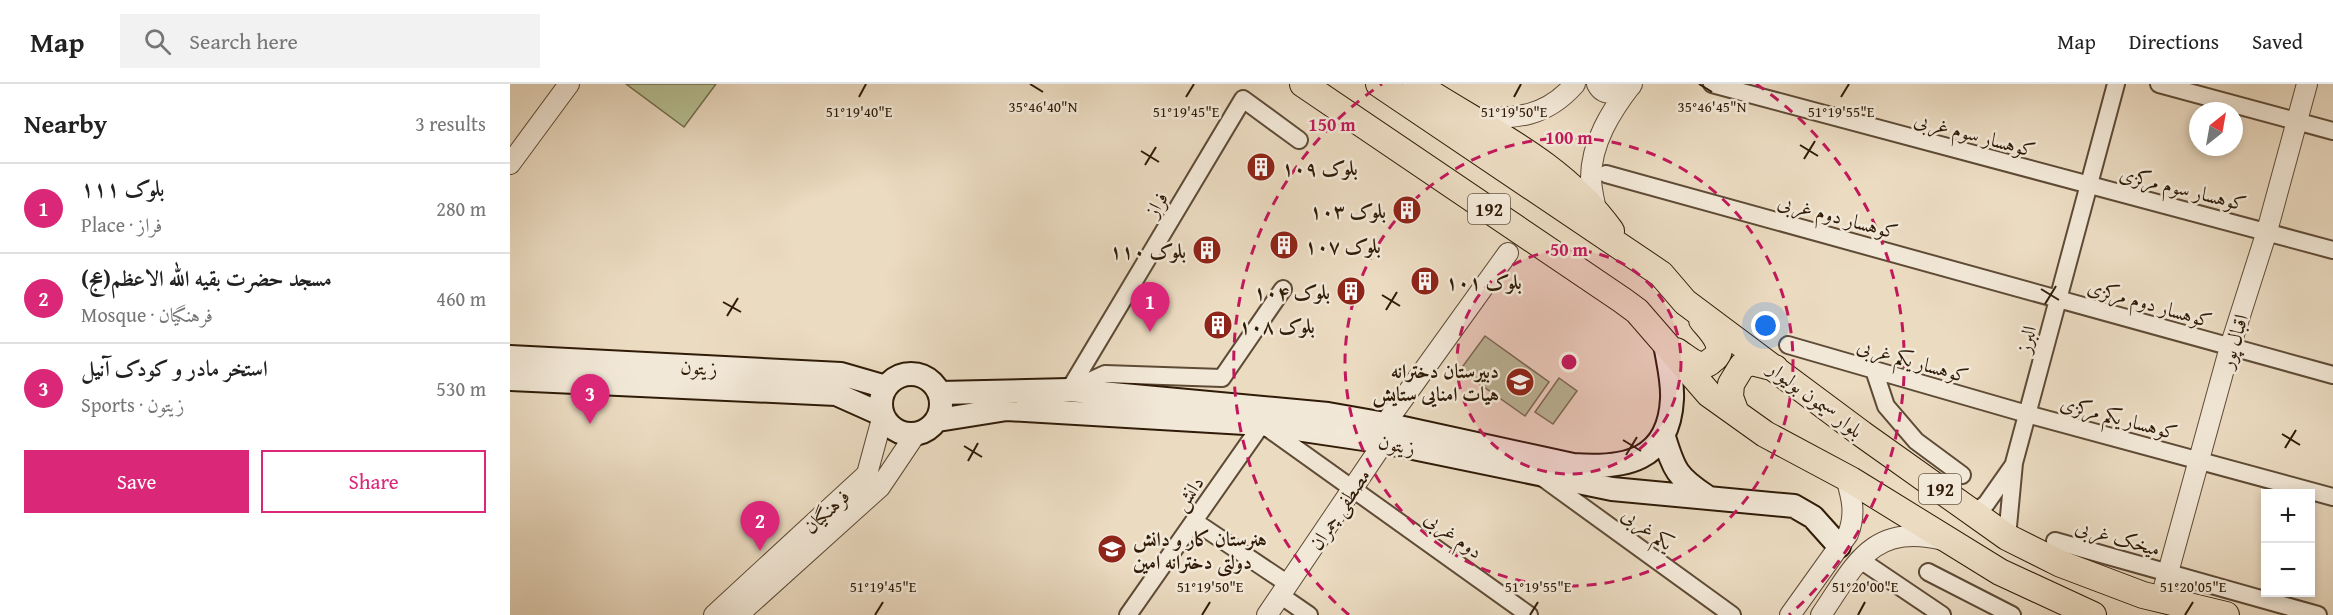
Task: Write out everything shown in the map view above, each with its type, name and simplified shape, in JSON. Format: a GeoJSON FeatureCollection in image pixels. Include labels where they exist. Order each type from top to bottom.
{"type":"FeatureCollection","features":[{"type":"Feature","properties":{"kind":"main road","name":"192"},"geometry":{"type":"LineString","coordinates":[[1303,84],[1637,311],[1709,394],[1765,434],[1846,478],[2000,572],[2093,615]]}},
{"type":"Feature","properties":{"kind":"main road","name":"بلوار سیمون بولیوار"},"geometry":{"type":"LineString","coordinates":[[1379,84],[1662,274],[1685,302],[1862,434],[2007,537],[2061,564],[2143,595],[2226,615]]}},
{"type":"Feature","properties":{"kind":"main road"},"geometry":{"type":"LineString","coordinates":[[1416,84],[1508,138],[1545,164],[1596,210],[1623,248]]}},
{"type":"Feature","properties":{"kind":"main road"},"geometry":{"type":"LineString","coordinates":[[1665,344],[1697,364],[1708,363],[1717,355],[1719,343],[1717,338],[1685,302]]}},
{"type":"Feature","properties":{"kind":"main road"},"geometry":{"type":"LineString","coordinates":[[1665,344],[1673,397],[1671,416],[1664,437],[1675,471],[1686,483],[1707,497]]}},
{"type":"Feature","properties":{"kind":"main road","name":"زیتون"},"geometry":{"type":"LineString","coordinates":[[510,357],[841,374],[886,387]]}},
{"type":"Feature","properties":{"kind":"main road"},"geometry":{"type":"LineString","coordinates":[[541,382],[544,359]]}},
{"type":"Feature","properties":{"kind":"main road"},"geometry":{"type":"LineString","coordinates":[[1736,413],[1730,397],[1731,384],[1742,366],[1751,362],[1775,368]]}},
{"type":"Feature","properties":{"kind":"main road"},"geometry":{"type":"LineString","coordinates":[[919,375],[935,385],[940,393],[942,402],[938,420],[924,432],[915,435],[895,430],[883,415],[881,405],[886,387],[901,376],[919,375]]}},
{"type":"Feature","properties":{"kind":"main road","name":"زیتون"},"geometry":{"type":"LineString","coordinates":[[510,379],[836,394],[883,415]]}},
{"type":"Feature","properties":{"kind":"main road","name":"زیتون"},"geometry":{"type":"LineString","coordinates":[[940,393],[1069,390],[1328,414],[1385,433],[1540,476],[1612,489],[1794,506],[1813,517],[1839,546]]}},
{"type":"Feature","properties":{"kind":"main road","name":"زیتون"},"geometry":{"type":"LineString","coordinates":[[938,420],[1007,409],[1262,424],[1385,433],[1573,465],[1597,467],[1622,465],[1644,456],[1664,437]]}},
{"type":"Feature","properties":{"kind":"street"},"geometry":{"type":"LineString","coordinates":[[510,164],[516,142],[569,84]]}},
{"type":"Feature","properties":{"kind":"street"},"geometry":{"type":"LineString","coordinates":[[1472,118],[1510,118],[1534,114],[1552,106],[1575,84]]}},
{"type":"Feature","properties":{"kind":"street"},"geometry":{"type":"LineString","coordinates":[[1597,84],[1603,92],[1610,93],[1631,85]]}},
{"type":"Feature","properties":{"kind":"street","name":"کوهسار سوم غربی"},"geometry":{"type":"LineString","coordinates":[[1712,84],[2088,186]]}},
{"type":"Feature","properties":{"kind":"street","name":"البرز"},"geometry":{"type":"LineString","coordinates":[[2007,537],[2014,464],[2116,84]]}},
{"type":"Feature","properties":{"kind":"street"},"geometry":{"type":"LineString","coordinates":[[2159,84],[2333,131]]}},
{"type":"Feature","properties":{"kind":"street","name":"اقبال پور"},"geometry":{"type":"LineString","coordinates":[[2161,598],[2230,347],[2267,231],[2307,84]]}},
{"type":"Feature","properties":{"kind":"street"},"geometry":{"type":"LineString","coordinates":[[1596,210],[1591,179],[1595,147],[1602,130],[1631,85]]}},
{"type":"Feature","properties":{"kind":"street","name":"فراز"},"geometry":{"type":"LineString","coordinates":[[1069,390],[1243,99],[1299,140]]}},
{"type":"Feature","properties":{"kind":"street","name":"کوهسار دوم غربی"},"geometry":{"type":"LineString","coordinates":[[1606,174],[2058,299]]}},
{"type":"Feature","properties":{"kind":"street","name":"کوهسار سوم مرکزی"},"geometry":{"type":"LineString","coordinates":[[2088,186],[2333,250]]}},
{"type":"Feature","properties":{"kind":"street","name":"مصطفی چمران"},"geometry":{"type":"LineString","coordinates":[[1267,615],[1354,488],[1385,433],[1508,253]]}},
{"type":"Feature","properties":{"kind":"street"},"geometry":{"type":"LineString","coordinates":[[1069,390],[1106,374],[1222,378],[1283,289]]}},
{"type":"Feature","properties":{"kind":"street","name":"کوهسار دوم مرکزی"},"geometry":{"type":"LineString","coordinates":[[2058,299],[2333,375]]}},
{"type":"Feature","properties":{"kind":"street","name":"کوهسار یکم غربی"},"geometry":{"type":"LineString","coordinates":[[1788,345],[2027,414]]}},
{"type":"Feature","properties":{"kind":"street"},"geometry":{"type":"LineString","coordinates":[[1874,370],[1886,406],[1916,441],[1962,475]]}},
{"type":"Feature","properties":{"kind":"street","name":"کوهسار یکم مرکزی"},"geometry":{"type":"LineString","coordinates":[[2027,414],[2333,497]]}},
{"type":"Feature","properties":{"kind":"street","name":"فرهنگیان"},"geometry":{"type":"LineString","coordinates":[[714,615],[867,474],[883,415]]}},
{"type":"Feature","properties":{"kind":"street","name":"دوم غربی"},"geometry":{"type":"LineString","coordinates":[[1262,424],[1529,615]]}},
{"type":"Feature","properties":{"kind":"street","name":"دانش"},"geometry":{"type":"LineString","coordinates":[[1128,615],[1262,424]]}},
{"type":"Feature","properties":{"kind":"street","name":"فرهنگیان"},"geometry":{"type":"LineString","coordinates":[[738,615],[880,487],[915,435]]}},
{"type":"Feature","properties":{"kind":"street"},"geometry":{"type":"LineString","coordinates":[[1973,513],[1986,504],[2014,464]]}},
{"type":"Feature","properties":{"kind":"street","name":"یکم غربی"},"geometry":{"type":"LineString","coordinates":[[1540,476],[1732,615]]}},
{"type":"Feature","properties":{"kind":"street"},"geometry":{"type":"LineString","coordinates":[[1790,615],[1848,534],[1853,522],[1853,503],[1846,478]]}},
{"type":"Feature","properties":{"kind":"street"},"geometry":{"type":"LineString","coordinates":[[1194,520],[1284,590],[1309,615]]}},
{"type":"Feature","properties":{"kind":"street"},"geometry":{"type":"LineString","coordinates":[[1821,615],[1859,559],[1875,546],[1891,539],[1910,535],[1928,536],[1951,543]]}},
{"type":"Feature","properties":{"kind":"street","name":"میخک غربی"},"geometry":{"type":"LineString","coordinates":[[2055,541],[2318,615]]}},
{"type":"Feature","properties":{"kind":"street"},"geometry":{"type":"LineString","coordinates":[[1859,559],[1942,615]]}},
{"type":"Feature","properties":{"kind":"street"},"geometry":{"type":"LineString","coordinates":[[1928,572],[2012,615]]}},
{"type":"Feature","properties":{"kind":"green space"},"geometry":{"type":"Polygon","coordinates":[[[626,84],[716,84],[684,127],[626,84]]]}},
{"type":"Feature","properties":{"kind":"green space"},"geometry":{"type":"Polygon","coordinates":[[[1485,336],[1549,382],[1525,416],[1460,370],[1485,336]]]}},
{"type":"Feature","properties":{"kind":"green space"},"geometry":{"type":"Polygon","coordinates":[[[1559,378],[1577,391],[1553,424],[1535,412],[1559,378]]]}},
{"type":"Feature","properties":{"kind":"place","name":"بلوک ۱۰۹"},"geometry":{"type":"Point","coordinates":[1261,167]}},
{"type":"Feature","properties":{"kind":"place","name":"بلوک ۱۰۳"},"geometry":{"type":"Point","coordinates":[1407,210]}},
{"type":"Feature","properties":{"kind":"place","name":"بلوک ۱۰۷"},"geometry":{"type":"Point","coordinates":[1284,245]}},
{"type":"Feature","properties":{"kind":"place","name":"بلوک ۱۱۰"},"geometry":{"type":"Point","coordinates":[1207,250]}},
{"type":"Feature","properties":{"kind":"place","name":"بلوک ۱۰۱"},"geometry":{"type":"Point","coordinates":[1425,281]}},
{"type":"Feature","properties":{"kind":"place","name":"بلوک ۱۰۴"},"geometry":{"type":"Point","coordinates":[1351,291]}},
{"type":"Feature","properties":{"kind":"place","name":"بلوک ۱۰۸"},"geometry":{"type":"Point","coordinates":[1218,325]}},
{"type":"Feature","properties":{"kind":"place","name":"بلوک ۱۱۱"},"geometry":{"type":"Point","coordinates":[1150,332]}},
{"type":"Feature","properties":{"kind":"place","name":"دبیرستان دخترانه هیات امنایی ستایش"},"geometry":{"type":"Point","coordinates":[1520,382]}},
{"type":"Feature","properties":{"kind":"place","name":"استخر مادر و کودک آنیل"},"geometry":{"type":"Point","coordinates":[590,424]}},
{"type":"Feature","properties":{"kind":"place","name":"هنرستان کار و دانش دولتی دخترانه امین"},"geometry":{"type":"Point","coordinates":[1112,549]}},
{"type":"Feature","properties":{"kind":"place","name":"مسجد حضرت بقیه الله الاعظم(عج)"},"geometry":{"type":"Point","coordinates":[760,551]}}]}
